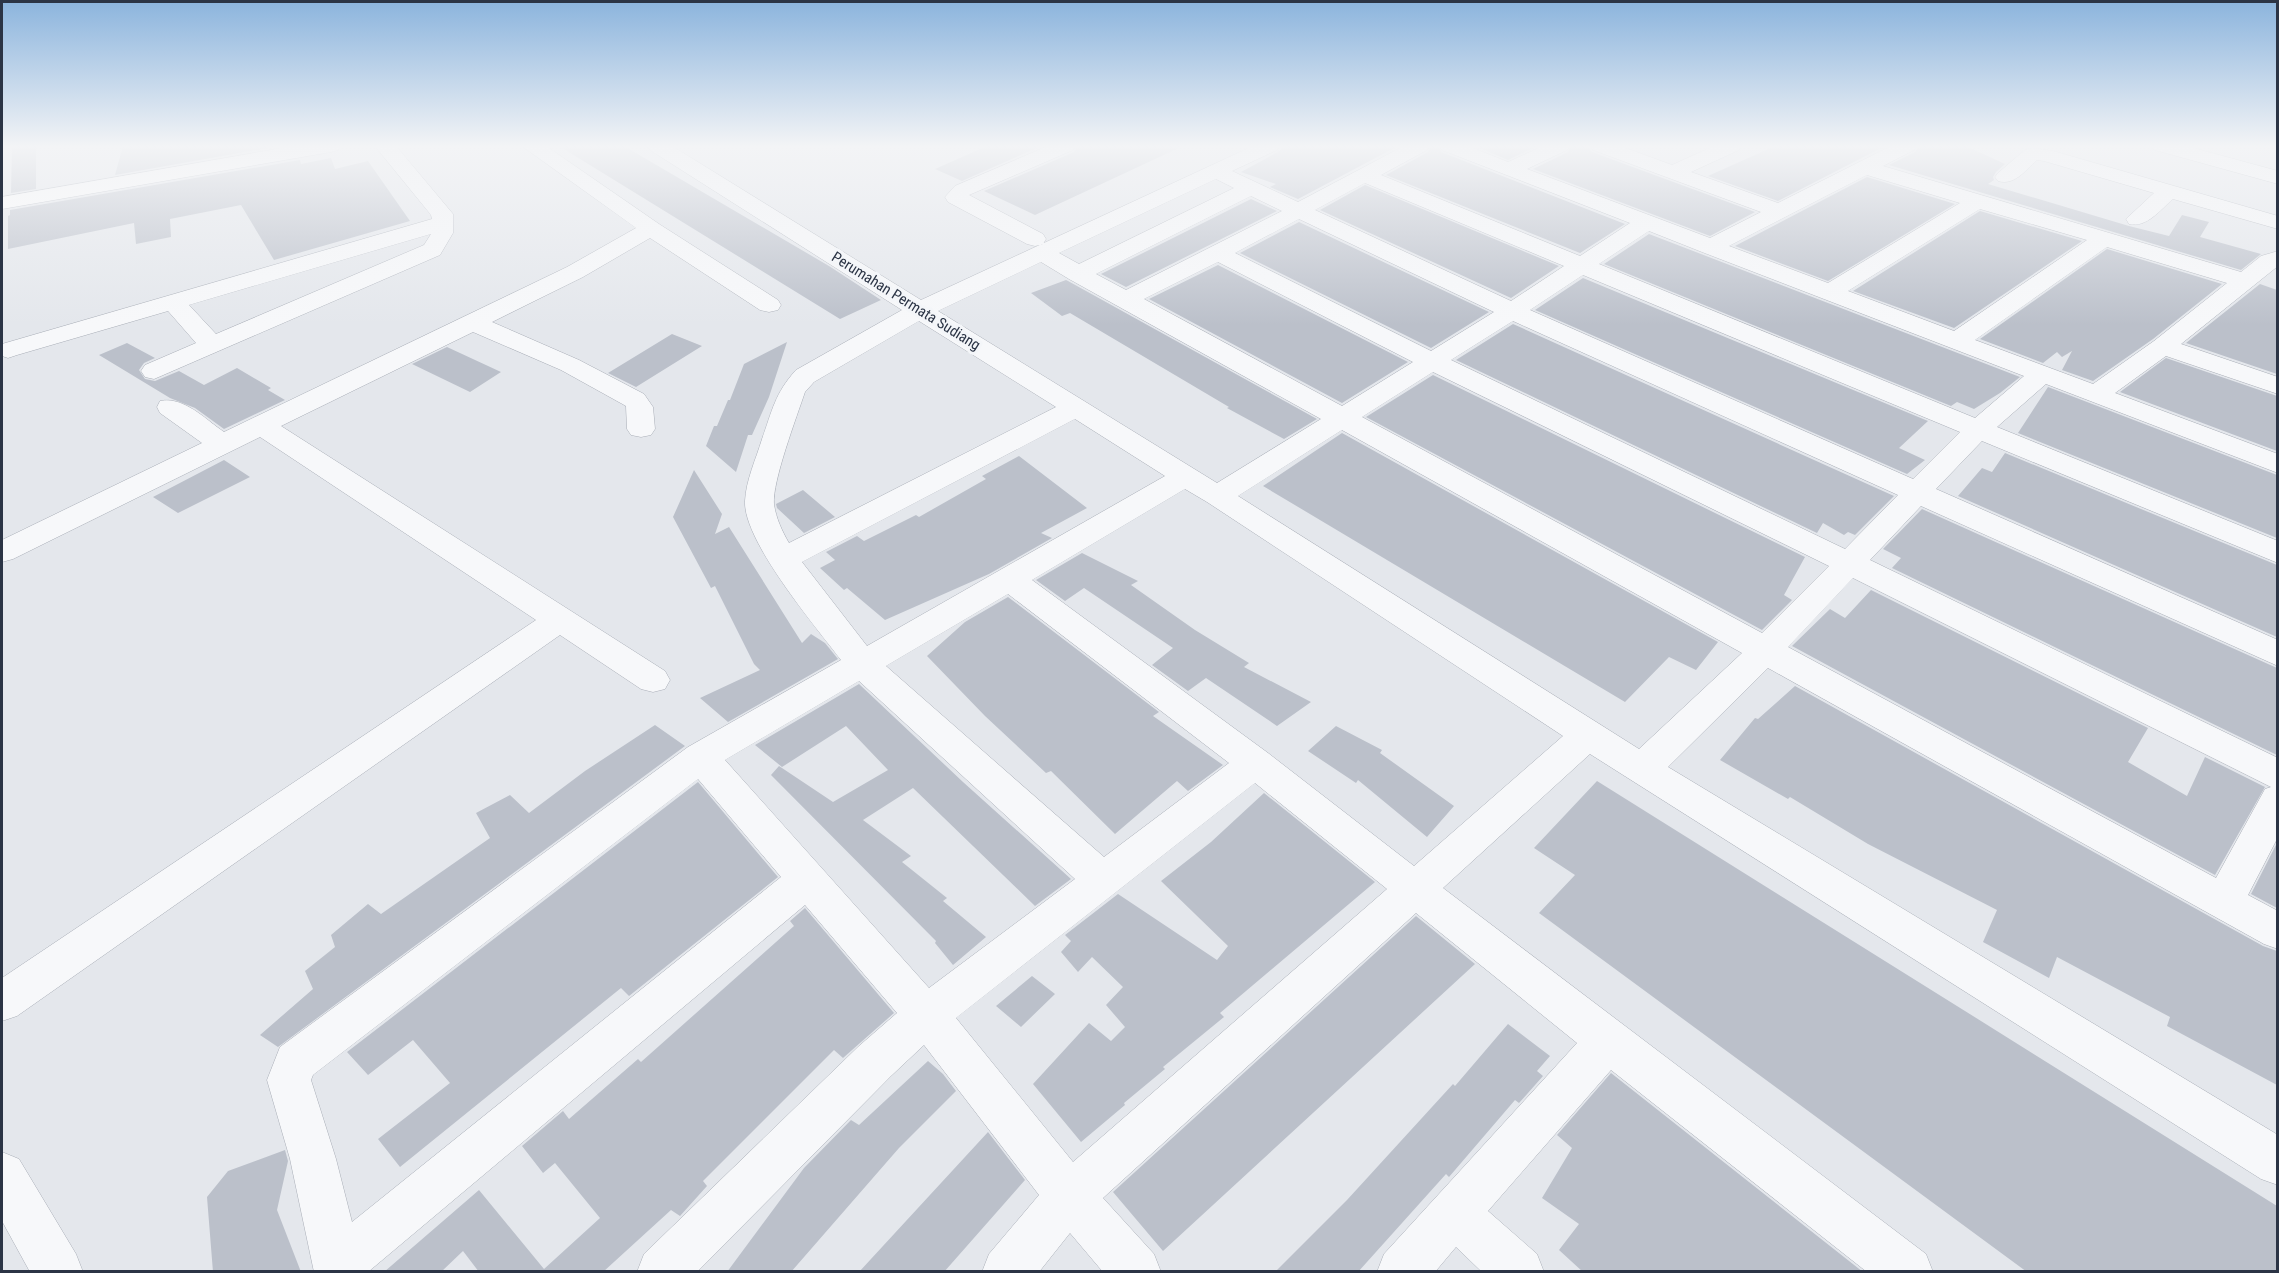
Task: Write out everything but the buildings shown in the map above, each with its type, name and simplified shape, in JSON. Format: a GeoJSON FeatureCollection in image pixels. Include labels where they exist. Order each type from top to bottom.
{"type":"FeatureCollection","features":[{"type":"Feature","properties":{"kind":"street"},"geometry":{"type":"LineString","coordinates":[[154,371],[432,250],[438,244],[443,224],[442,214],[435,205]]}},
{"type":"Feature","properties":{"kind":"street"},"geometry":{"type":"LineString","coordinates":[[617,205],[770,305]]}},
{"type":"Feature","properties":{"kind":"street","name":"Perumahan Permata Sudiang"},"geometry":{"type":"LineString","coordinates":[[753,205],[1217,496],[1642,769],[2277,1162]]}},
{"type":"Feature","properties":{"kind":"street"},"geometry":{"type":"LineString","coordinates":[[970,205],[1038,246],[1077,274],[1767,649],[2277,931]]}},
{"type":"Feature","properties":{"kind":"street"},"geometry":{"type":"LineString","coordinates":[[1103,880],[862,664],[783,559],[765,527],[759,503],[774,441],[792,390],[805,376],[912,304],[1121,205]]}},
{"type":"Feature","properties":{"kind":"street"},"geometry":{"type":"LineString","coordinates":[[1038,246],[1134,205]]}},
{"type":"Feature","properties":{"kind":"street"},"geometry":{"type":"LineString","coordinates":[[1077,274],[1216,205]]}},
{"type":"Feature","properties":{"kind":"street"},"geometry":{"type":"LineString","coordinates":[[1288,205],[1512,311],[2277,654]]}},
{"type":"Feature","properties":{"kind":"street"},"geometry":{"type":"LineString","coordinates":[[1126,299],[1307,205]]}},
{"type":"Feature","properties":{"kind":"street"},"geometry":{"type":"LineString","coordinates":[[1438,205],[2277,553]]}},
{"type":"Feature","properties":{"kind":"street"},"geometry":{"type":"LineString","coordinates":[[1600,205],[2277,464]]}},
{"type":"Feature","properties":{"kind":"street"},"geometry":{"type":"LineString","coordinates":[[1764,205],[1779,211]]}},
{"type":"Feature","properties":{"kind":"street"},"geometry":{"type":"LineString","coordinates":[[1710,247],[1790,205]]}},
{"type":"Feature","properties":{"kind":"street"},"geometry":{"type":"LineString","coordinates":[[1830,292],[1971,205]]}},
{"type":"Feature","properties":{"kind":"street"},"geometry":{"type":"LineString","coordinates":[[1993,205],[2244,280]]}},
{"type":"Feature","properties":{"kind":"street"},"geometry":{"type":"LineString","coordinates":[[2137,219],[2153,205]]}},
{"type":"Feature","properties":{"kind":"street"},"geometry":{"type":"LineString","coordinates":[[2218,205],[2277,223]]}},
{"type":"Feature","properties":{"kind":"street"},"geometry":{"type":"LineString","coordinates":[[1217,496],[1432,362],[1646,223]]}},
{"type":"Feature","properties":{"kind":"street"},"geometry":{"type":"LineString","coordinates":[[8,350],[174,303],[346,250],[443,224]]}},
{"type":"Feature","properties":{"kind":"street"},"geometry":{"type":"LineString","coordinates":[[2,552],[575,272],[651,229]]}},
{"type":"Feature","properties":{"kind":"street"},"geometry":{"type":"LineString","coordinates":[[1956,341],[2105,238]]}},
{"type":"Feature","properties":{"kind":"street"},"geometry":{"type":"LineString","coordinates":[[1218,253],[1432,362],[1849,563],[2277,776]]}},
{"type":"Feature","properties":{"kind":"street"},"geometry":{"type":"LineString","coordinates":[[2095,395],[2163,346],[2269,261],[2277,258]]}},
{"type":"Feature","properties":{"kind":"street"},"geometry":{"type":"LineString","coordinates":[[174,303],[212,345]]}},
{"type":"Feature","properties":{"kind":"street"},"geometry":{"type":"LineString","coordinates":[[471,322],[570,365],[635,400],[640,407],[641,429]]}},
{"type":"Feature","properties":{"kind":"street"},"geometry":{"type":"LineString","coordinates":[[2163,346],[2277,386]]}},
{"type":"Feature","properties":{"kind":"street"},"geometry":{"type":"LineString","coordinates":[[1642,769],[1767,649],[1916,491],[1978,429],[2042,374]]}},
{"type":"Feature","properties":{"kind":"street"},"geometry":{"type":"LineString","coordinates":[[170,407],[222,444]]}},
{"type":"Feature","properties":{"kind":"street"},"geometry":{"type":"LineString","coordinates":[[783,559],[1076,408]]}},
{"type":"Feature","properties":{"kind":"street"},"geometry":{"type":"LineString","coordinates":[[260,425],[653,680]]}},
{"type":"Feature","properties":{"kind":"street"},"geometry":{"type":"LineString","coordinates":[[808,879],[338,1269],[313,1159],[289,1080],[296,1062],[317,1043],[701,757],[1011,580],[1185,477]]}},
{"type":"Feature","properties":{"kind":"street"},"geometry":{"type":"LineString","coordinates":[[1011,580],[1255,764],[1608,1041],[1908,1272]]}},
{"type":"Feature","properties":{"kind":"street"},"geometry":{"type":"LineString","coordinates":[[2,1002],[559,620]]}},
{"type":"Feature","properties":{"kind":"street"},"geometry":{"type":"LineString","coordinates":[[1007,1272],[1070,1196],[1588,735]]}},
{"type":"Feature","properties":{"kind":"street"},"geometry":{"type":"LineString","coordinates":[[701,757],[927,1015],[1070,1196],[1136,1272]]}},
{"type":"Feature","properties":{"kind":"street"},"geometry":{"type":"LineString","coordinates":[[662,1272],[875,1061],[927,1015],[1255,764]]}},
{"type":"Feature","properties":{"kind":"street"},"geometry":{"type":"LineString","coordinates":[[2224,902],[2277,800]]}},
{"type":"Feature","properties":{"kind":"street"},"geometry":{"type":"LineString","coordinates":[[1402,1272],[1608,1041]]}},
{"type":"Feature","properties":{"kind":"street"},"geometry":{"type":"LineString","coordinates":[[8,1204],[58,1272]]}},
{"type":"Feature","properties":{"kind":"street"},"geometry":{"type":"LineString","coordinates":[[1454,1212],[1519,1272]]}}]}
